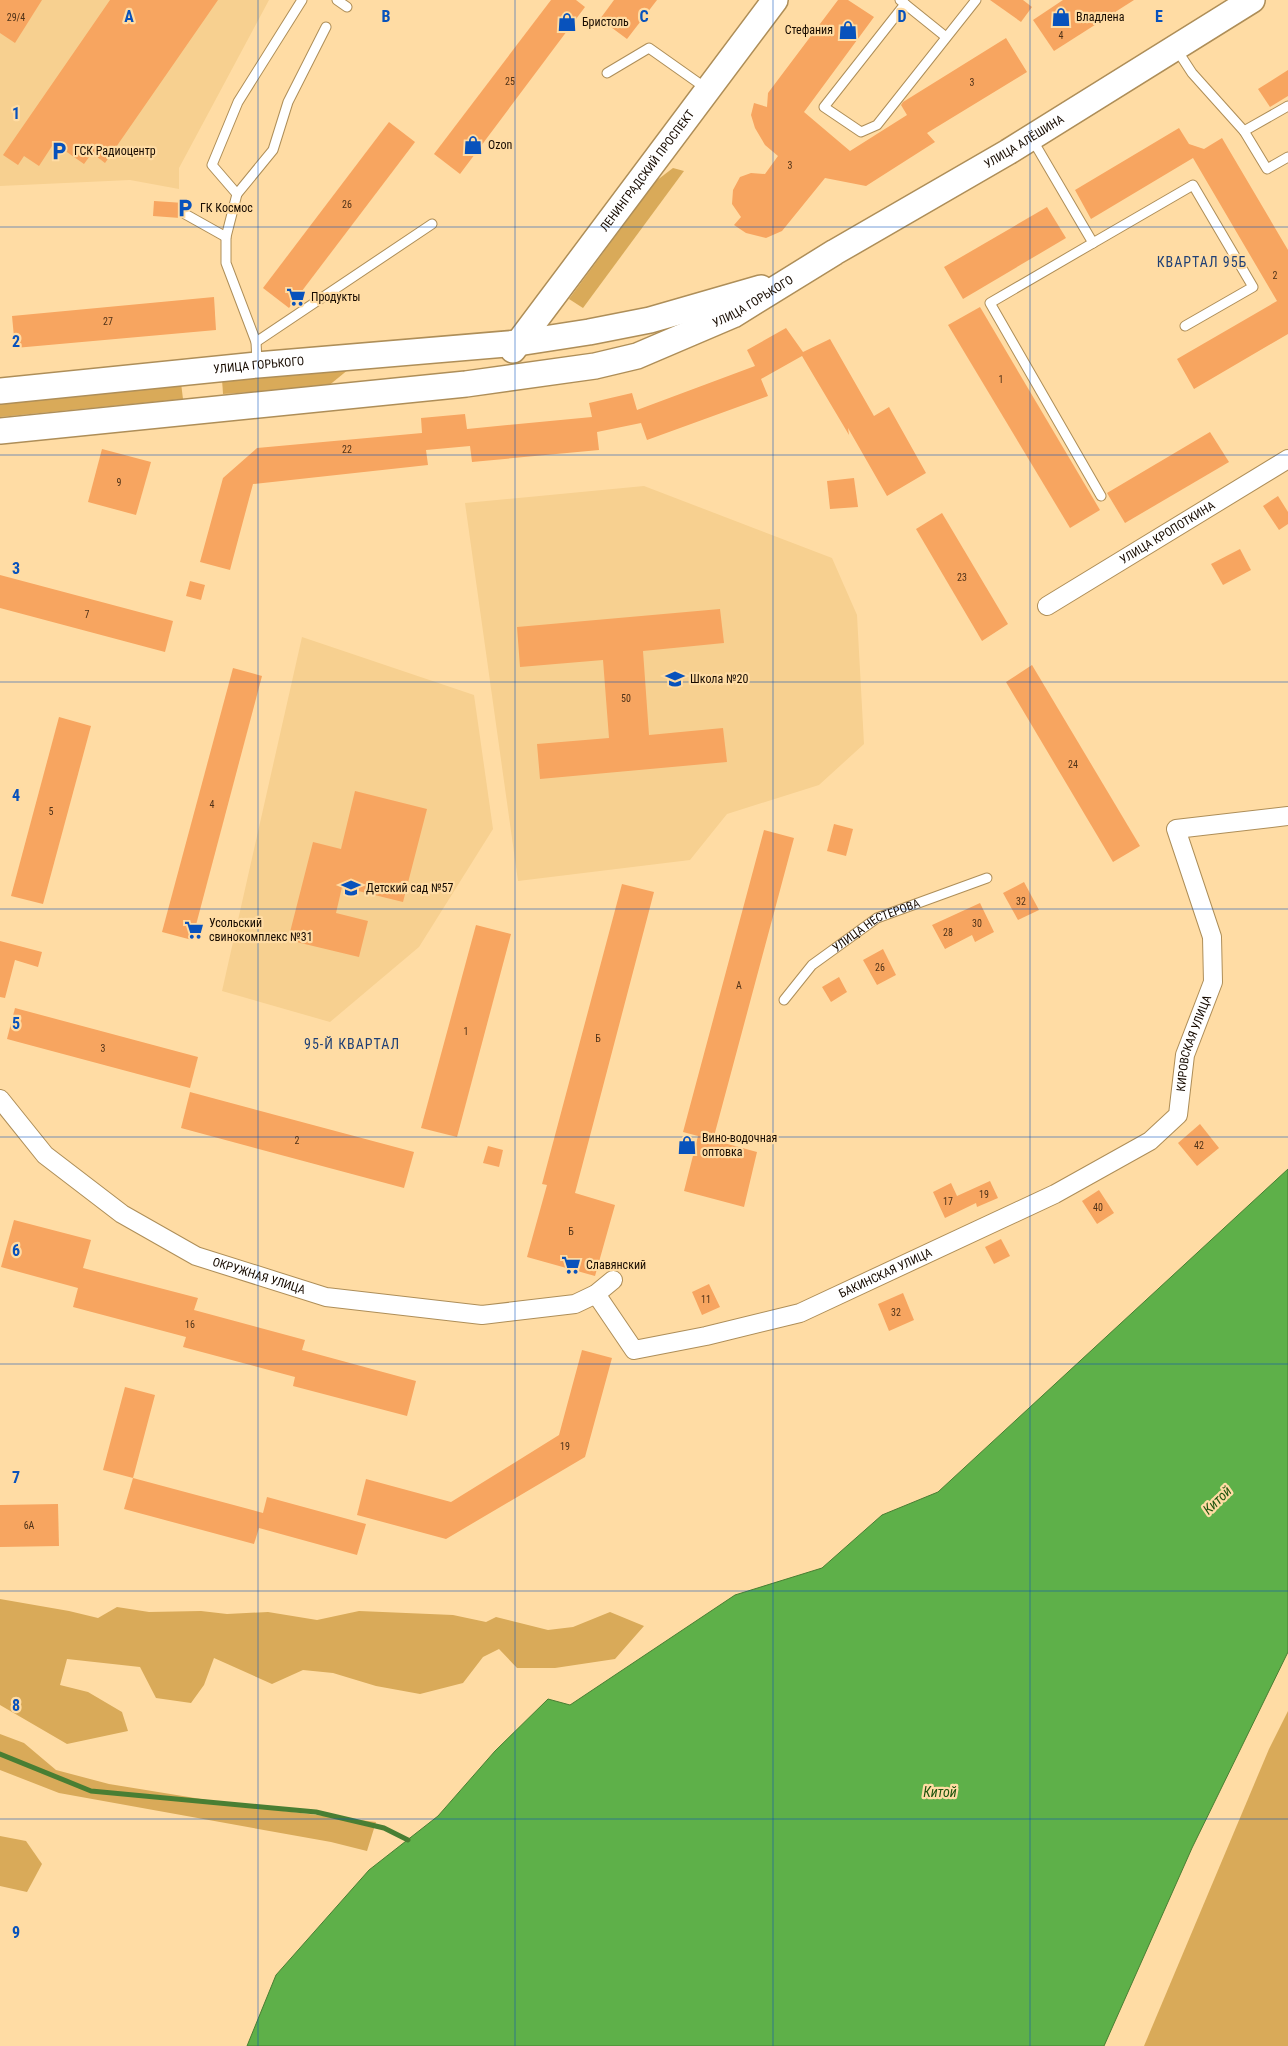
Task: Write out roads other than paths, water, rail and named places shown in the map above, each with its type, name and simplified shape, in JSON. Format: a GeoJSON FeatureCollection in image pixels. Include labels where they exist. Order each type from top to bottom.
{"type":"FeatureCollection","features":[{"type":"Feature","properties":{"kind":"main road","name":"ЛЕНИНГРАДСКИЙ ПРОСПЕКТ"},"geometry":{"type":"LineString","coordinates":[[518,343],[775,0]]}},
{"type":"Feature","properties":{"kind":"main road","name":"УЛИЦА АЛЁШИНА"},"geometry":{"type":"LineString","coordinates":[[794,278],[1031,137],[1252,0]]}},
{"type":"Feature","properties":{"kind":"main road","name":"УЛИЦА ГОРЬКОГО"},"geometry":{"type":"LineString","coordinates":[[0,391],[179,374],[256,354],[518,343],[650,320],[794,278]]}},
{"type":"Feature","properties":{"kind":"main road","name":"УЛИЦА ГОРЬКОГО"},"geometry":{"type":"LineString","coordinates":[[0,431],[466,384],[595,366],[637,356],[732,315],[794,278]]}},
{"type":"Feature","properties":{"kind":"main road","name":"УЛИЦА ГОРЬКОГО"},"geometry":{"type":"LineString","coordinates":[[466,384],[491,373],[506,361],[518,343]]}},
{"type":"Feature","properties":{"kind":"main road"},"geometry":{"type":"LineString","coordinates":[[179,374],[193,379],[200,387],[199,402],[191,411]]}},
{"type":"Feature","properties":{"kind":"street","name":"УЛИЦА КРОПОТКИНА"},"geometry":{"type":"LineString","coordinates":[[1047,606],[1288,459]]}},
{"type":"Feature","properties":{"kind":"street","name":"КИРОВСКАЯ УЛИЦА"},"geometry":{"type":"LineString","coordinates":[[1178,1115],[1185,1055],[1213,982],[1212,937],[1176,829],[1288,816]]}},
{"type":"Feature","properties":{"kind":"street","name":"ОКРУЖНАЯ УЛИЦА"},"geometry":{"type":"LineString","coordinates":[[0,1099],[46,1155],[122,1214],[196,1256],[326,1297],[482,1314],[575,1304],[596,1294]]}},
{"type":"Feature","properties":{"kind":"street","name":"БАКИНСКАЯ УЛИЦА"},"geometry":{"type":"LineString","coordinates":[[596,1294],[634,1350],[706,1336],[800,1313],[1055,1194],[1150,1142],[1178,1115]]}},
{"type":"Feature","properties":{"kind":"street"},"geometry":{"type":"LineString","coordinates":[[596,1294],[613,1280]]}},
{"type":"Feature","properties":{"kind":"lane"},"geometry":{"type":"LineString","coordinates":[[237,194],[212,165],[238,102],[302,0]]}},
{"type":"Feature","properties":{"kind":"lane"},"geometry":{"type":"LineString","coordinates":[[337,0],[347,6]]}},
{"type":"Feature","properties":{"kind":"lane"},"geometry":{"type":"LineString","coordinates":[[946,37],[903,2],[824,107],[861,132],[877,125],[976,0]]}},
{"type":"Feature","properties":{"kind":"lane"},"geometry":{"type":"LineString","coordinates":[[326,27],[288,102],[272,150],[237,194],[226,237],[226,263],[256,354],[432,224]]}},
{"type":"Feature","properties":{"kind":"lane"},"geometry":{"type":"LineString","coordinates":[[1176,47],[1192,73],[1244,131],[1267,169],[1288,157]]}},
{"type":"Feature","properties":{"kind":"lane"},"geometry":{"type":"LineString","coordinates":[[607,72],[650,48],[707,90]]}},
{"type":"Feature","properties":{"kind":"lane"},"geometry":{"type":"LineString","coordinates":[[1244,131],[1288,106]]}},
{"type":"Feature","properties":{"kind":"lane"},"geometry":{"type":"LineString","coordinates":[[1031,137],[1093,243]]}},
{"type":"Feature","properties":{"kind":"lane"},"geometry":{"type":"LineString","coordinates":[[1101,496],[990,303],[1193,185],[1253,287],[1185,326]]}},
{"type":"Feature","properties":{"kind":"lane"},"geometry":{"type":"LineString","coordinates":[[185,214],[226,237]]}},
{"type":"Feature","properties":{"kind":"lane","name":"УЛИЦА НЕСТЕРОВА"},"geometry":{"type":"LineString","coordinates":[[784,1000],[812,965],[878,918],[987,878]]}},
{"type":"Feature","properties":{"kind":"water","name":"Китой"},"geometry":{"type":"Polygon","coordinates":[[[1288,1169],[1288,1652],[1192,1848],[1104,2046],[247,2046],[276,1975],[369,1870],[438,1816],[495,1751],[548,1699],[570,1705],[735,1595],[822,1568],[882,1515],[938,1492],[1288,1169]]]}},
{"type":"Feature","properties":{"kind":"waterway"},"geometry":{"type":"LineString","coordinates":[[0,1754],[91,1791],[316,1812],[384,1828],[408,1840]]}},
{"type":"Feature","properties":{"kind":"place","name":"Владлена"},"geometry":{"type":"Point","coordinates":[1061,17]}},
{"type":"Feature","properties":{"kind":"place","name":"Бристоль"},"geometry":{"type":"Point","coordinates":[567,22]}},
{"type":"Feature","properties":{"kind":"place","name":"Стефания"},"geometry":{"type":"Point","coordinates":[848,30]}},
{"type":"Feature","properties":{"kind":"place","name":"Ozon"},"geometry":{"type":"Point","coordinates":[473,145]}},
{"type":"Feature","properties":{"kind":"place","name":"ГСК Радиоцентр"},"geometry":{"type":"Point","coordinates":[59,151]}},
{"type":"Feature","properties":{"kind":"place","name":"ГК Космос"},"geometry":{"type":"Point","coordinates":[185,208]}},
{"type":"Feature","properties":{"kind":"place","name":"Продукты"},"geometry":{"type":"Point","coordinates":[296,297]}},
{"type":"Feature","properties":{"kind":"place","name":"Школа №20"},"geometry":{"type":"Point","coordinates":[675,679]}},
{"type":"Feature","properties":{"kind":"place","name":"Детский сад №57"},"geometry":{"type":"Point","coordinates":[351,888]}},
{"type":"Feature","properties":{"kind":"place","name":"Усольский свинокомплекс №31"},"geometry":{"type":"Point","coordinates":[194,930]}},
{"type":"Feature","properties":{"kind":"place","name":"Вино-водочная оптовка"},"geometry":{"type":"Point","coordinates":[687,1145]}},
{"type":"Feature","properties":{"kind":"place","name":"Славянский"},"geometry":{"type":"Point","coordinates":[571,1265]}},
{"type":"Feature","properties":{"kind":"district","name":"КВАРТАЛ 95Б"},"geometry":{"type":"Point","coordinates":[1202,262]}},
{"type":"Feature","properties":{"kind":"district","name":"95-Й КВАРТАЛ"},"geometry":{"type":"Point","coordinates":[352,1044]}}]}
